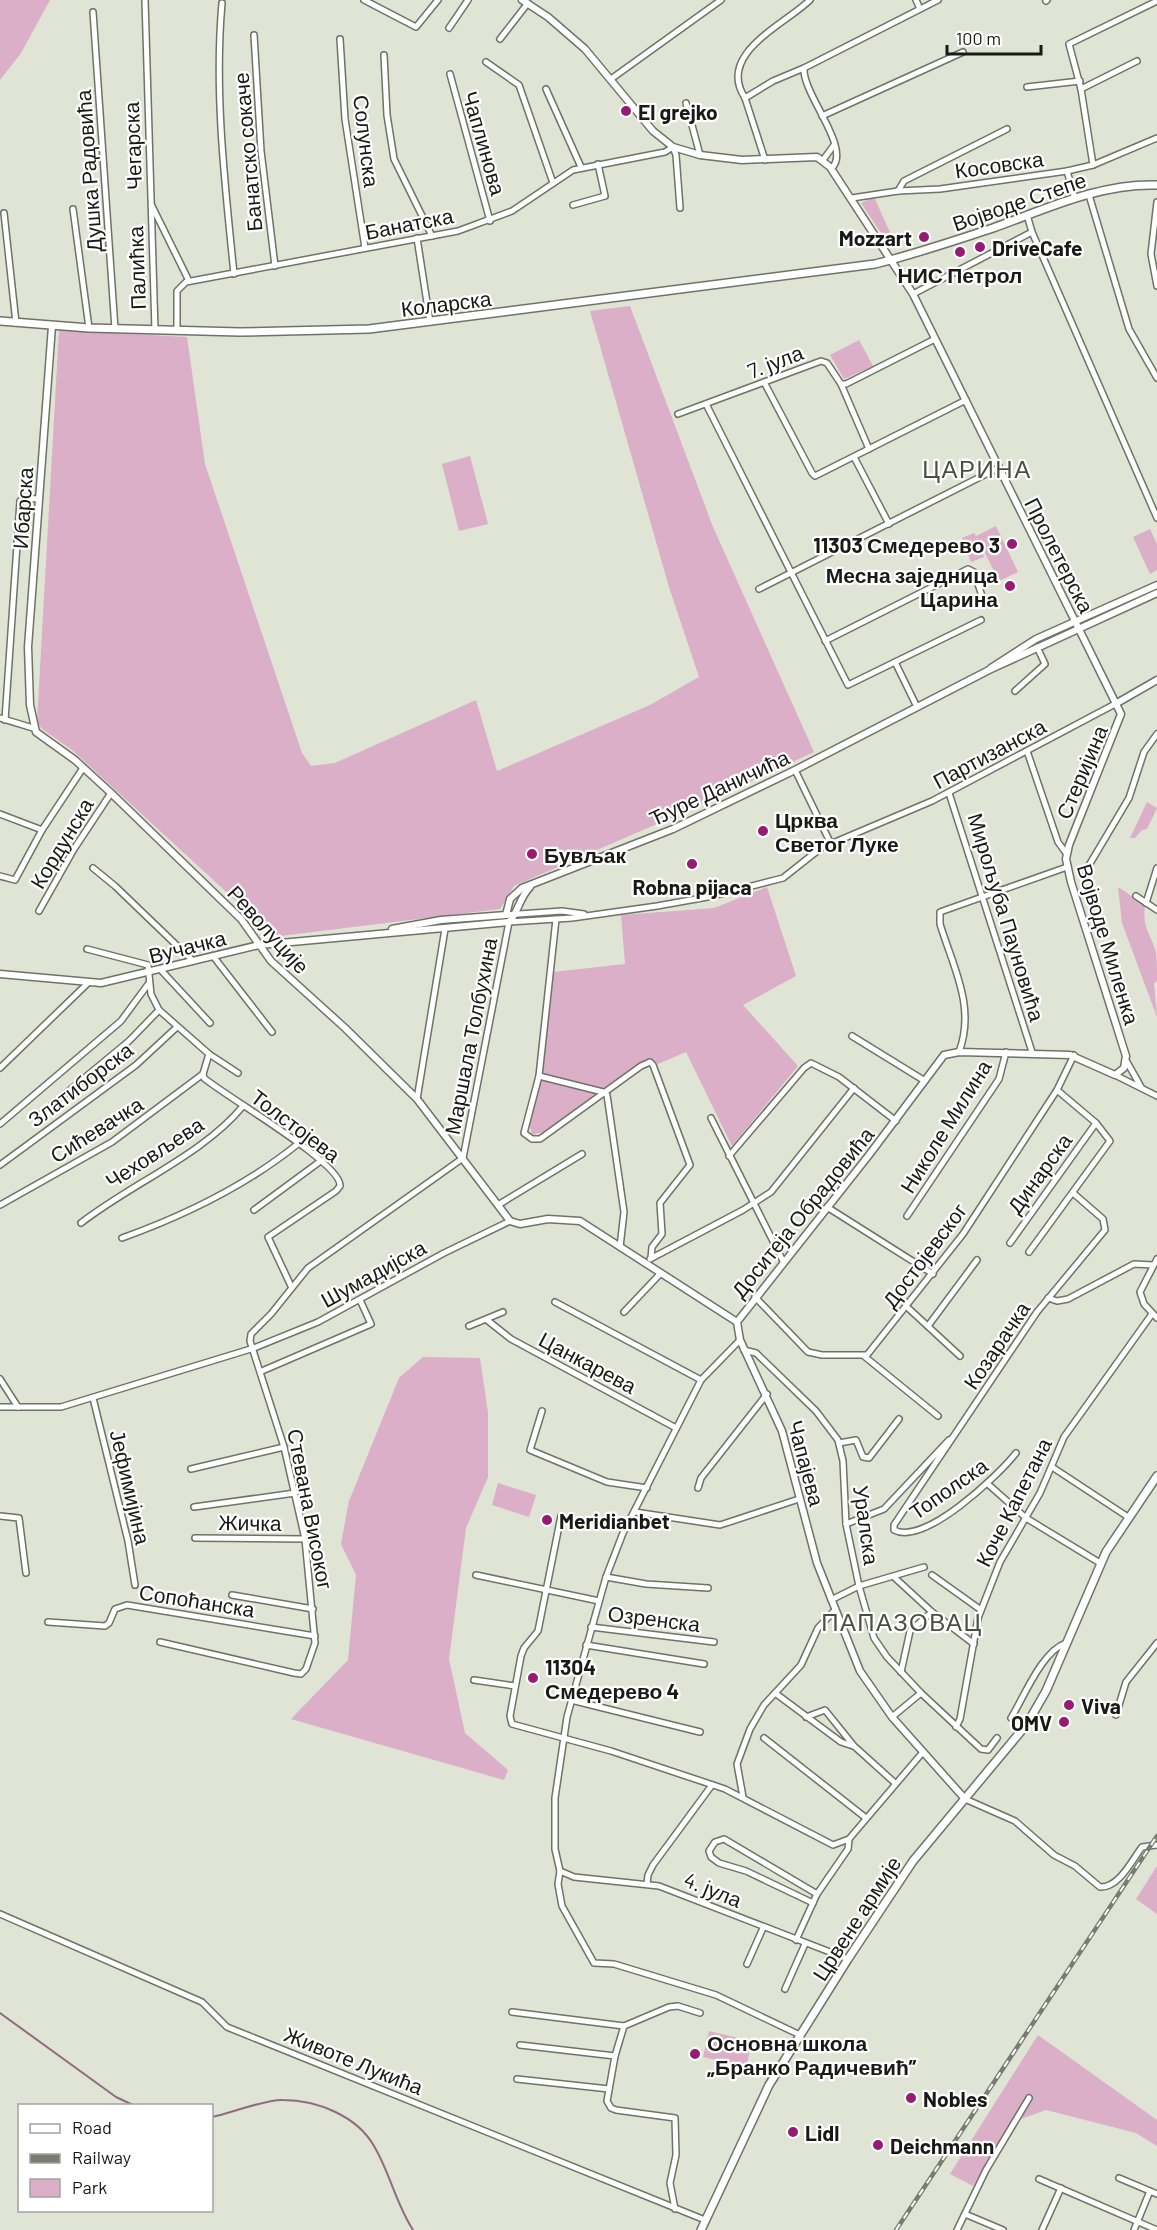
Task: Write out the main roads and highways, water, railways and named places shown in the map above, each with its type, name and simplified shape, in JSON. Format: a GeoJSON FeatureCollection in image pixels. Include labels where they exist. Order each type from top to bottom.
{"type":"FeatureCollection","features":[{"type":"Feature","properties":{"kind":"main road","name":"Војводе Степе"},"geometry":{"type":"LineString","coordinates":[[893,260],[1089,195],[1123,187],[1157,185]]}},
{"type":"Feature","properties":{"kind":"main road","name":"Коларска"},"geometry":{"type":"LineString","coordinates":[[0,321],[89,328],[315,332],[429,322],[849,268],[893,260]]}},
{"type":"Feature","properties":{"kind":"main road","name":"Црвене армије"},"geometry":{"type":"LineString","coordinates":[[701,2230],[749,2124],[800,2035],[848,1959],[913,1861],[1023,1731],[1046,1691],[1101,1563],[1128,1517],[1157,1477]]}},
{"type":"Feature","properties":{"kind":"waterway"},"geometry":{"type":"LineString","coordinates":[[0,2013],[116,2097],[131,2104]]}},
{"type":"Feature","properties":{"kind":"waterway"},"geometry":{"type":"LineString","coordinates":[[213,2117],[258,2104],[283,2100],[309,2103],[347,2118],[367,2135],[374,2146],[413,2230]]}},
{"type":"Feature","properties":{"kind":"railway"},"geometry":{"type":"LineString","coordinates":[[896,2230],[1157,1836]]}},
{"type":"Feature","properties":{"kind":"place","name":"El grejko"},"geometry":{"type":"Point","coordinates":[626,111]}},
{"type":"Feature","properties":{"kind":"place","name":"Mozzart"},"geometry":{"type":"Point","coordinates":[924,237]}},
{"type":"Feature","properties":{"kind":"place","name":"DriveCafe"},"geometry":{"type":"Point","coordinates":[980,247]}},
{"type":"Feature","properties":{"kind":"place","name":"НИС Петрол"},"geometry":{"type":"Point","coordinates":[960,252]}},
{"type":"Feature","properties":{"kind":"place","name":"11303 Смедерево 3"},"geometry":{"type":"Point","coordinates":[1012,544]}},
{"type":"Feature","properties":{"kind":"place","name":"Месна заједница Царина"},"geometry":{"type":"Point","coordinates":[1010,586]}},
{"type":"Feature","properties":{"kind":"place","name":"Црква Светог Луке"},"geometry":{"type":"Point","coordinates":[763,831]}},
{"type":"Feature","properties":{"kind":"place","name":"Бувљак"},"geometry":{"type":"Point","coordinates":[532,854]}},
{"type":"Feature","properties":{"kind":"place","name":"Robna pijaca"},"geometry":{"type":"Point","coordinates":[692,864]}},
{"type":"Feature","properties":{"kind":"place","name":"Meridianbet"},"geometry":{"type":"Point","coordinates":[547,1520]}},
{"type":"Feature","properties":{"kind":"place","name":"11304 Смедерево 4"},"geometry":{"type":"Point","coordinates":[533,1678]}},
{"type":"Feature","properties":{"kind":"place","name":"Viva"},"geometry":{"type":"Point","coordinates":[1069,1705]}},
{"type":"Feature","properties":{"kind":"place","name":"OMV"},"geometry":{"type":"Point","coordinates":[1064,1722]}},
{"type":"Feature","properties":{"kind":"place","name":"Основна школа „Бранко Радичевић”"},"geometry":{"type":"Point","coordinates":[695,2054]}},
{"type":"Feature","properties":{"kind":"place","name":"Nobles"},"geometry":{"type":"Point","coordinates":[911,2098]}},
{"type":"Feature","properties":{"kind":"place","name":"Lidl"},"geometry":{"type":"Point","coordinates":[793,2132]}},
{"type":"Feature","properties":{"kind":"place","name":"Deichmann"},"geometry":{"type":"Point","coordinates":[878,2145]}},
{"type":"Feature","properties":{"kind":"district","name":"ЦАРИНА"},"geometry":{"type":"Point","coordinates":[977,468]}},
{"type":"Feature","properties":{"kind":"district","name":"ПАПАЗОВАЦ"},"geometry":{"type":"Point","coordinates":[902,1621]}}]}
